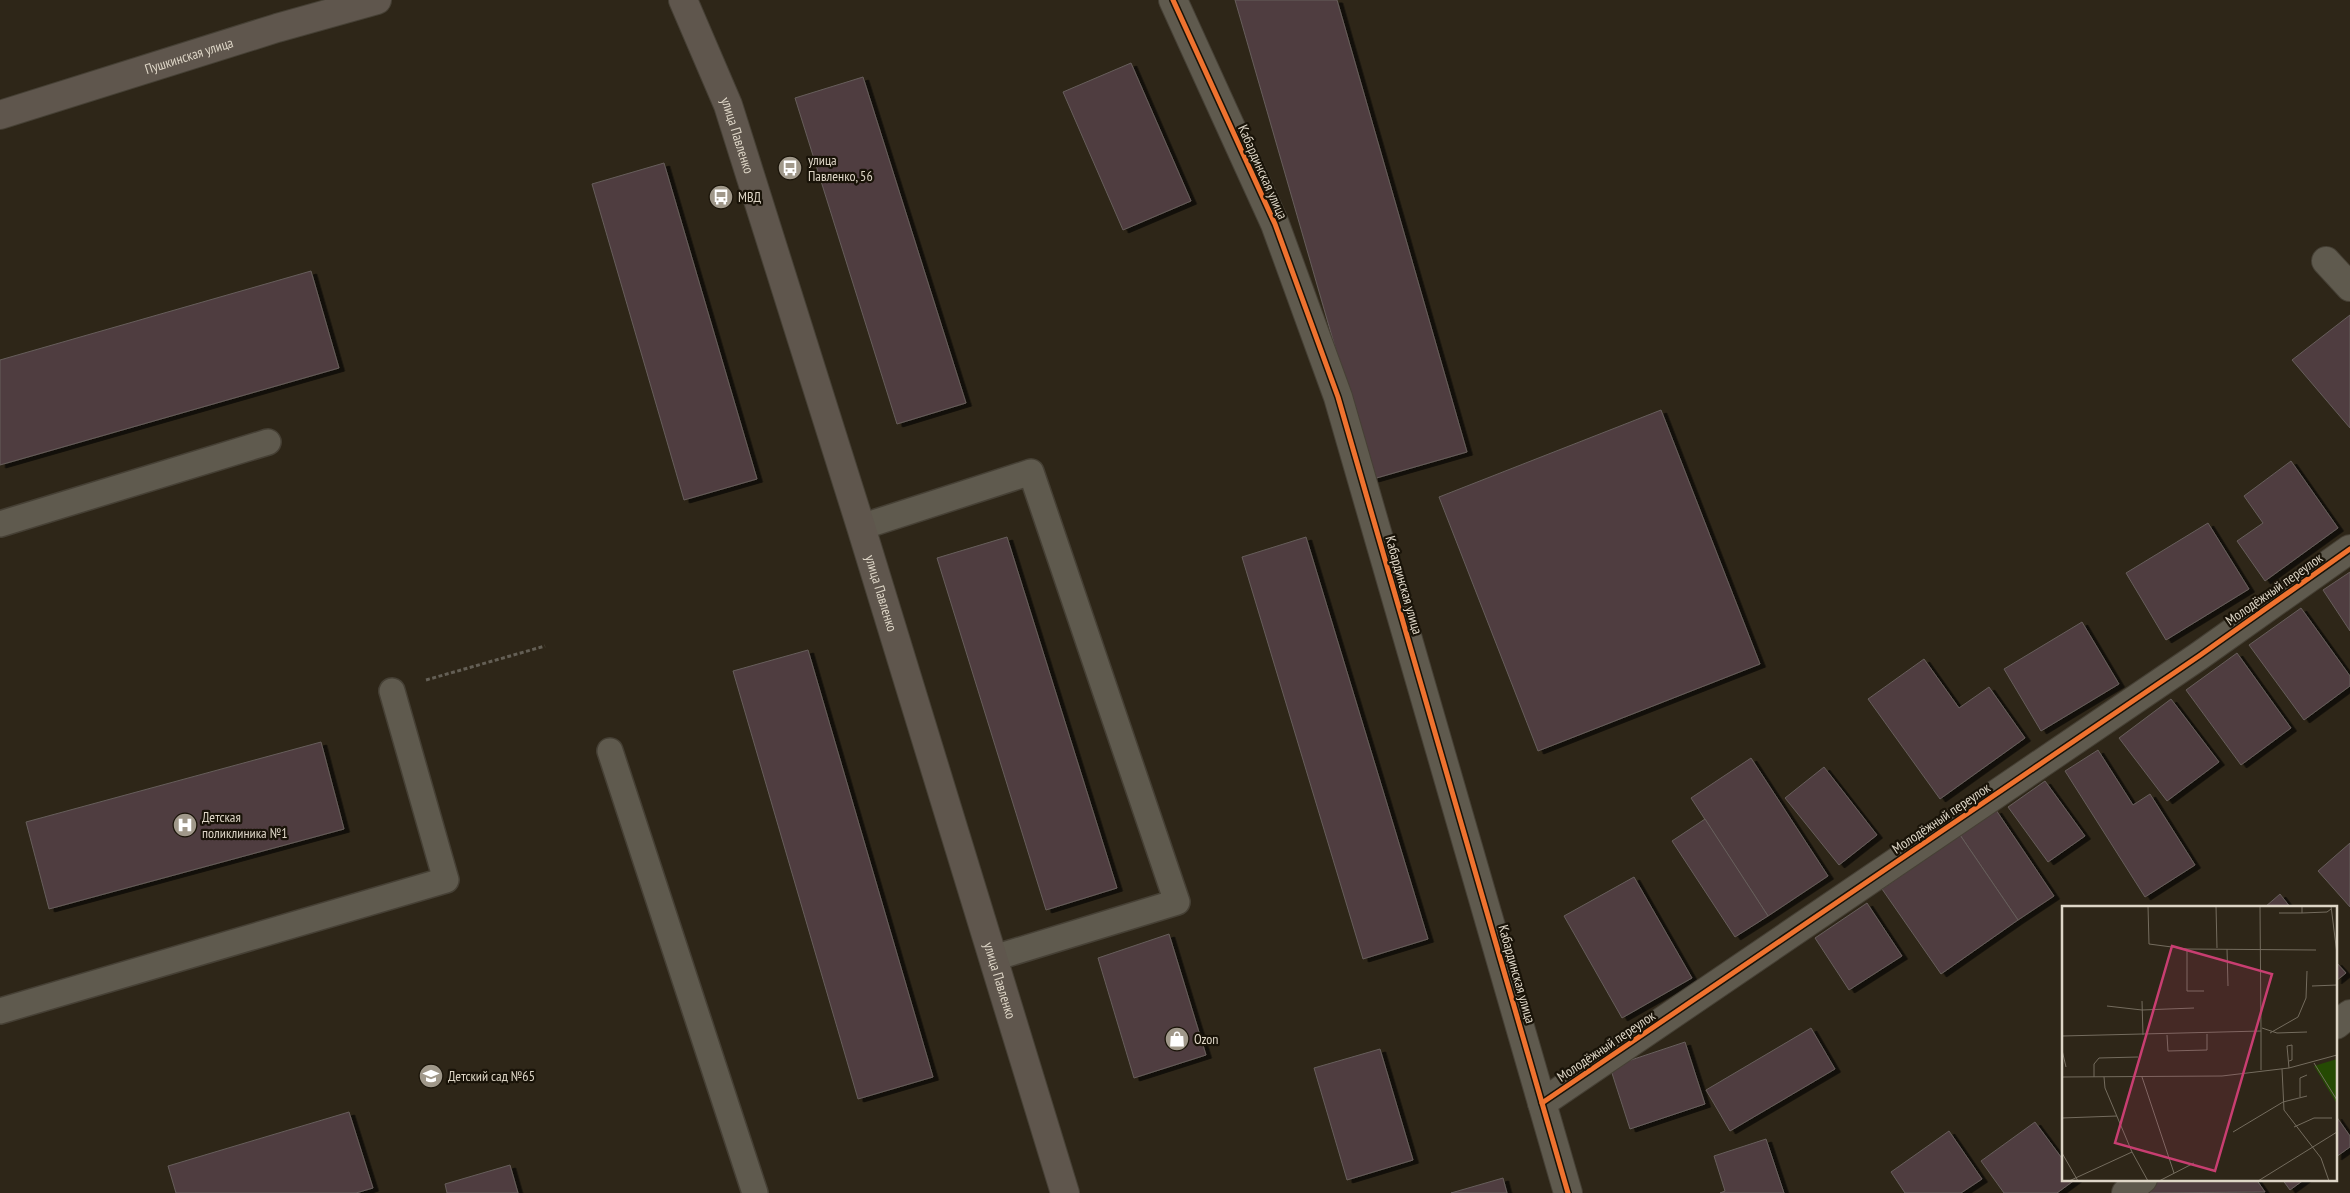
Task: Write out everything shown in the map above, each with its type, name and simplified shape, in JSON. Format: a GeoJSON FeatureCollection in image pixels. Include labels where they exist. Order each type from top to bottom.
{"type":"FeatureCollection","features":[{"type":"Feature","properties":{"kind":"main road","name":"Пушкинская улица"},"geometry":{"type":"LineString","coordinates":[[0,115],[277,28],[377,0]]}},
{"type":"Feature","properties":{"kind":"main road","name":"улица Павленко"},"geometry":{"type":"LineString","coordinates":[[684,0],[728,105],[861,527],[1065,1193]]}},
{"type":"Feature","properties":{"kind":"street","name":"Кабардинская улица"},"geometry":{"type":"LineString","coordinates":[[1173,0],[1275,224],[1338,397],[1568,1193]]}},
{"type":"Feature","properties":{"kind":"street"},"geometry":{"type":"LineString","coordinates":[[2326,261],[2350,287]]}},
{"type":"Feature","properties":{"kind":"street","name":"Молодёжный переулок"},"geometry":{"type":"LineString","coordinates":[[1542,1103],[2191,661],[2350,549]]}},
{"type":"Feature","properties":{"kind":"street"},"geometry":{"type":"LineString","coordinates":[[2338,1023],[2350,1014]]}},
{"type":"Feature","properties":{"kind":"street"},"geometry":{"type":"LineString","coordinates":[[2126,1193],[2142,1180]]}},
{"type":"Feature","properties":{"kind":"lane"},"geometry":{"type":"LineString","coordinates":[[0,524],[268,442]]}},
{"type":"Feature","properties":{"kind":"lane"},"geometry":{"type":"LineString","coordinates":[[861,527],[1031,472],[1177,902],[994,958]]}},
{"type":"Feature","properties":{"kind":"lane"},"geometry":{"type":"LineString","coordinates":[[0,1011],[446,880],[392,691]]}},
{"type":"Feature","properties":{"kind":"lane"},"geometry":{"type":"LineString","coordinates":[[610,751],[755,1193]]}},
{"type":"Feature","properties":{"kind":"path"},"geometry":{"type":"LineString","coordinates":[[392,691],[545,646]]}},
{"type":"Feature","properties":{"kind":"building"},"geometry":{"type":"Polygon","coordinates":[[[1235,0],[1337,0],[1467,452],[1373,479],[1235,0]]]}},
{"type":"Feature","properties":{"kind":"building"},"geometry":{"type":"Polygon","coordinates":[[[1131,63],[1191,201],[1123,230],[1063,92],[1131,63]]]}},
{"type":"Feature","properties":{"kind":"building"},"geometry":{"type":"Polygon","coordinates":[[[863,77],[966,403],[897,424],[795,98],[863,77]]]}},
{"type":"Feature","properties":{"kind":"building"},"geometry":{"type":"Polygon","coordinates":[[[664,163],[757,479],[684,500],[592,184],[664,163]]]}},
{"type":"Feature","properties":{"kind":"building"},"geometry":{"type":"Polygon","coordinates":[[[311,271],[339,368],[0,465],[0,360],[311,271]]]}},
{"type":"Feature","properties":{"kind":"building"},"geometry":{"type":"Polygon","coordinates":[[[2350,315],[2350,428],[2292,360],[2350,315]]]}},
{"type":"Feature","properties":{"kind":"building"},"geometry":{"type":"Polygon","coordinates":[[[1661,410],[1760,664],[1538,751],[1439,497],[1661,410]]]}},
{"type":"Feature","properties":{"kind":"building"},"geometry":{"type":"Polygon","coordinates":[[[2291,461],[2338,528],[2265,581],[2237,541],[2263,523],[2244,496],[2291,461]]]}},
{"type":"Feature","properties":{"kind":"building"},"geometry":{"type":"Polygon","coordinates":[[[2208,523],[2249,589],[2166,640],[2126,573],[2208,523]]]}},
{"type":"Feature","properties":{"kind":"building"},"geometry":{"type":"Polygon","coordinates":[[[1007,537],[1117,888],[1046,910],[937,558],[1007,537]]]}},
{"type":"Feature","properties":{"kind":"building"},"geometry":{"type":"Polygon","coordinates":[[[1306,537],[1428,939],[1363,959],[1242,557],[1306,537]]]}},
{"type":"Feature","properties":{"kind":"building"},"geometry":{"type":"Polygon","coordinates":[[[2350,572],[2350,631],[2323,590],[2350,572]]]}},
{"type":"Feature","properties":{"kind":"building"},"geometry":{"type":"Polygon","coordinates":[[[2301,608],[2350,676],[2350,686],[2304,720],[2249,645],[2301,608]]]}},
{"type":"Feature","properties":{"kind":"building"},"geometry":{"type":"Polygon","coordinates":[[[2082,622],[2119,684],[2041,731],[2004,669],[2082,622]]]}},
{"type":"Feature","properties":{"kind":"building"},"geometry":{"type":"Polygon","coordinates":[[[808,650],[933,1077],[858,1099],[733,671],[808,650]]]}},
{"type":"Feature","properties":{"kind":"building"},"geometry":{"type":"Polygon","coordinates":[[[2237,653],[2291,728],[2241,765],[2186,690],[2237,653]]]}},
{"type":"Feature","properties":{"kind":"building"},"geometry":{"type":"Polygon","coordinates":[[[1924,659],[1959,708],[1989,687],[2025,738],[1940,799],[1868,699],[1924,659]]]}},
{"type":"Feature","properties":{"kind":"building"},"geometry":{"type":"Polygon","coordinates":[[[2171,699],[2219,762],[2167,801],[2119,738],[2171,699]]]}},
{"type":"Feature","properties":{"kind":"building","name":"Детская поликлиника №1"},"geometry":{"type":"Polygon","coordinates":[[[321,742],[344,829],[49,909],[26,822],[321,742]]]}},
{"type":"Feature","properties":{"kind":"building"},"geometry":{"type":"Polygon","coordinates":[[[2098,750],[2133,805],[2150,794],[2195,865],[2145,897],[2065,771],[2098,750]]]}},
{"type":"Feature","properties":{"kind":"building"},"geometry":{"type":"Polygon","coordinates":[[[1751,758],[1828,876],[1768,916],[1691,798],[1751,758]]]}},
{"type":"Feature","properties":{"kind":"building"},"geometry":{"type":"Polygon","coordinates":[[[1824,767],[1877,835],[1839,865],[1785,798],[1824,767]]]}},
{"type":"Feature","properties":{"kind":"building"},"geometry":{"type":"Polygon","coordinates":[[[2045,781],[2085,836],[2048,862],[2008,807],[2045,781]]]}},
{"type":"Feature","properties":{"kind":"building"},"geometry":{"type":"Polygon","coordinates":[[[1996,810],[2054,896],[2018,920],[1960,835],[1996,810]]]}},
{"type":"Feature","properties":{"kind":"building"},"geometry":{"type":"Polygon","coordinates":[[[1705,819],[1768,916],[1735,937],[1672,841],[1705,819]]]}},
{"type":"Feature","properties":{"kind":"building"},"geometry":{"type":"Polygon","coordinates":[[[1960,835],[2018,920],[1941,974],[1882,889],[1960,835]]]}},
{"type":"Feature","properties":{"kind":"building"},"geometry":{"type":"Polygon","coordinates":[[[2350,843],[2350,907],[2318,871],[2350,843]]]}},
{"type":"Feature","properties":{"kind":"building"},"geometry":{"type":"Polygon","coordinates":[[[1634,877],[1692,978],[1622,1018],[1564,916],[1634,877]]]}},
{"type":"Feature","properties":{"kind":"building"},"geometry":{"type":"Polygon","coordinates":[[[2280,894],[2289,906],[2266,906],[2280,894]]]}},
{"type":"Feature","properties":{"kind":"building"},"geometry":{"type":"Polygon","coordinates":[[[1867,903],[1902,956],[1849,990],[1815,938],[1867,903]]]}},
{"type":"Feature","properties":{"kind":"building"},"geometry":{"type":"Polygon","coordinates":[[[1169,934],[1206,1055],[1134,1078],[1098,958],[1169,934]]]}},
{"type":"Feature","properties":{"kind":"building"},"geometry":{"type":"Polygon","coordinates":[[[2338,964],[2346,973],[2338,979],[2338,964]]]}},
{"type":"Feature","properties":{"kind":"building"},"geometry":{"type":"Polygon","coordinates":[[[1811,1028],[1835,1069],[1730,1131],[1706,1090],[1811,1028]]]}},
{"type":"Feature","properties":{"kind":"building"},"geometry":{"type":"Polygon","coordinates":[[[1685,1042],[1705,1104],[1630,1129],[1610,1067],[1685,1042]]]}},
{"type":"Feature","properties":{"kind":"building"},"geometry":{"type":"Polygon","coordinates":[[[1380,1049],[1413,1160],[1347,1180],[1314,1068],[1380,1049]]]}},
{"type":"Feature","properties":{"kind":"building"},"geometry":{"type":"Polygon","coordinates":[[[349,1112],[373,1188],[356,1193],[176,1193],[168,1166],[349,1112]]]}},
{"type":"Feature","properties":{"kind":"building"},"geometry":{"type":"Polygon","coordinates":[[[2338,1119],[2350,1136],[2350,1147],[2338,1156],[2338,1119]]]}},
{"type":"Feature","properties":{"kind":"building"},"geometry":{"type":"Polygon","coordinates":[[[2035,1122],[2062,1158],[2062,1180],[2075,1180],[2057,1193],[2004,1193],[1981,1161],[2035,1122]]]}},
{"type":"Feature","properties":{"kind":"building"},"geometry":{"type":"Polygon","coordinates":[[[1949,1131],[1982,1179],[1961,1193],[1905,1193],[1891,1172],[1949,1131]]]}},
{"type":"Feature","properties":{"kind":"building"},"geometry":{"type":"Polygon","coordinates":[[[1766,1139],[1784,1193],[1720,1193],[1725,1191],[1714,1156],[1766,1139]]]}},
{"type":"Feature","properties":{"kind":"building"},"geometry":{"type":"Polygon","coordinates":[[[510,1165],[518,1193],[447,1193],[445,1184],[510,1165]]]}},
{"type":"Feature","properties":{"kind":"building"},"geometry":{"type":"Polygon","coordinates":[[[1503,1178],[1507,1193],[1451,1193],[1503,1178]]]}},
{"type":"Feature","properties":{"kind":"building"},"geometry":{"type":"Polygon","coordinates":[[[2156,1180],[2257,1180],[2265,1192],[2138,1193],[2156,1180]]]}},
{"type":"Feature","properties":{"kind":"building"},"geometry":{"type":"Polygon","coordinates":[[[2283,1180],[2304,1180],[2290,1190],[2283,1180]]]}},
{"type":"Feature","properties":{"kind":"cycle path"},"geometry":{"type":"LineString","coordinates":[[1173,0],[1275,224],[1338,397],[1568,1193]]}},
{"type":"Feature","properties":{"kind":"cycle path"},"geometry":{"type":"LineString","coordinates":[[1542,1103],[2199,656],[2350,549]]}},
{"type":"Feature","properties":{"kind":"place","name":"улица Павленко, 56"},"geometry":{"type":"Point","coordinates":[790,168]}},
{"type":"Feature","properties":{"kind":"place","name":"МВД"},"geometry":{"type":"Point","coordinates":[721,197]}},
{"type":"Feature","properties":{"kind":"place","name":"Детская поликлиника №1"},"geometry":{"type":"Point","coordinates":[185,825]}},
{"type":"Feature","properties":{"kind":"place","name":"Ozon"},"geometry":{"type":"Point","coordinates":[1177,1039]}},
{"type":"Feature","properties":{"kind":"place","name":"Детский сад №65"},"geometry":{"type":"Point","coordinates":[431,1076]}}]}
